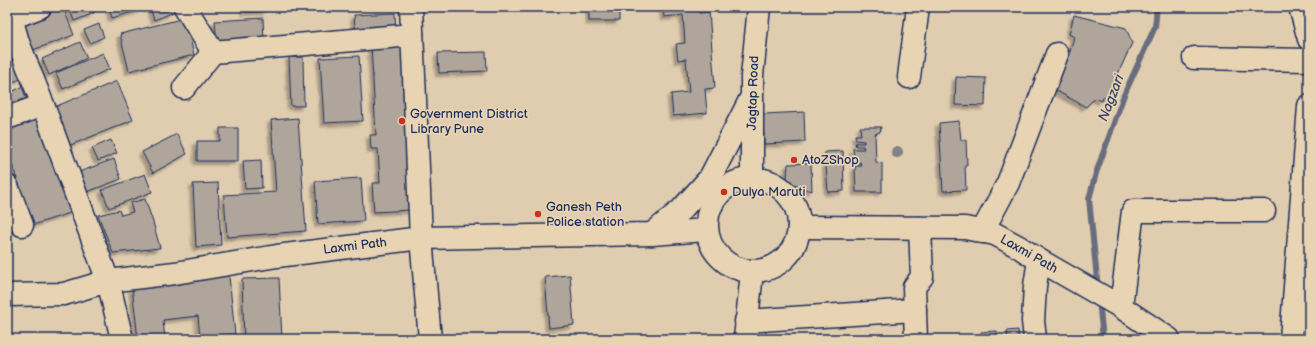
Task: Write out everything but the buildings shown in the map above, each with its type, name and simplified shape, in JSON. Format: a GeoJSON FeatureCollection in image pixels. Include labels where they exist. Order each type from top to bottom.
{"type":"FeatureCollection","features":[{"type":"Feature","properties":{"kind":"street"},"geometry":{"type":"LineString","coordinates":[[40,7],[10,12],[18,42],[108,281],[122,339]]}},
{"type":"Feature","properties":{"kind":"street"},"geometry":{"type":"LineString","coordinates":[[185,7],[213,52]]}},
{"type":"Feature","properties":{"kind":"street"},"geometry":{"type":"LineString","coordinates":[[411,7],[421,238],[430,339]]}},
{"type":"Feature","properties":{"kind":"street","name":"Jagtap Road"},"geometry":{"type":"LineString","coordinates":[[752,179],[751,97],[758,7]]}},
{"type":"Feature","properties":{"kind":"street"},"geometry":{"type":"LineString","coordinates":[[909,77],[918,7]]}},
{"type":"Feature","properties":{"kind":"street"},"geometry":{"type":"LineString","coordinates":[[1300,7],[1309,39]]}},
{"type":"Feature","properties":{"kind":"street"},"geometry":{"type":"LineString","coordinates":[[184,88],[213,52],[412,35]]}},
{"type":"Feature","properties":{"kind":"street"},"geometry":{"type":"LineString","coordinates":[[982,232],[1008,182],[1058,54]]}},
{"type":"Feature","properties":{"kind":"street"},"geometry":{"type":"LineString","coordinates":[[1194,58],[1309,60]]}},
{"type":"Feature","properties":{"kind":"street"},"geometry":{"type":"LineString","coordinates":[[652,234],[682,209],[710,178],[751,97]]}},
{"type":"Feature","properties":{"kind":"street"},"geometry":{"type":"LineString","coordinates":[[7,118],[43,105]]}},
{"type":"Feature","properties":{"kind":"street"},"geometry":{"type":"LineString","coordinates":[[1298,329],[1309,106]]}},
{"type":"Feature","properties":{"kind":"street"},"geometry":{"type":"LineString","coordinates":[[752,179],[764,180],[776,185],[786,193],[798,214],[799,227],[797,238],[792,250],[784,259],[775,266],[752,272],[738,269],[726,264],[716,254],[709,243],[706,230],[707,215],[713,201],[723,189],[736,182],[752,179]]}},
{"type":"Feature","properties":{"kind":"street"},"geometry":{"type":"LineString","coordinates":[[7,186],[22,225]]}},
{"type":"Feature","properties":{"kind":"street"},"geometry":{"type":"LineString","coordinates":[[1114,303],[1134,211],[1264,211]]}},
{"type":"Feature","properties":{"kind":"street","name":"Laxmi Path"},"geometry":{"type":"LineString","coordinates":[[799,227],[965,228],[995,234],[1020,247],[1039,260],[1114,303],[1169,339]]}},
{"type":"Feature","properties":{"kind":"street"},"geometry":{"type":"LineString","coordinates":[[916,339],[914,287],[922,277],[920,228]]}},
{"type":"Feature","properties":{"kind":"street","name":"Laxmi Path"},"geometry":{"type":"LineString","coordinates":[[7,295],[64,294],[108,281],[175,273],[277,256],[421,238],[652,234],[706,230]]}},
{"type":"Feature","properties":{"kind":"street"},"geometry":{"type":"LineString","coordinates":[[1035,339],[1033,321],[1035,286],[1039,260]]}},
{"type":"Feature","properties":{"kind":"street"},"geometry":{"type":"LineString","coordinates":[[752,272],[745,330],[915,310]]}},
{"type":"Feature","properties":{"kind":"waterway","name":"Nagzari"},"geometry":{"type":"LineString","coordinates":[[1098,289],[1089,199],[1096,173],[1124,95],[1155,27],[1157,7]]}},
{"type":"Feature","properties":{"kind":"waterway"},"geometry":{"type":"LineString","coordinates":[[1099,300],[1103,339]]}},
{"type":"Feature","properties":{"kind":"place","name":"Government District Library Pune"},"geometry":{"type":"Point","coordinates":[402,121]}},
{"type":"Feature","properties":{"kind":"place","name":"AtoZShop"},"geometry":{"type":"Point","coordinates":[794,160]}},
{"type":"Feature","properties":{"kind":"place","name":"Dulya Maruti"},"geometry":{"type":"Point","coordinates":[724,192]}},
{"type":"Feature","properties":{"kind":"place","name":"Ganesh Peth Police station"},"geometry":{"type":"Point","coordinates":[538,214]}}]}
